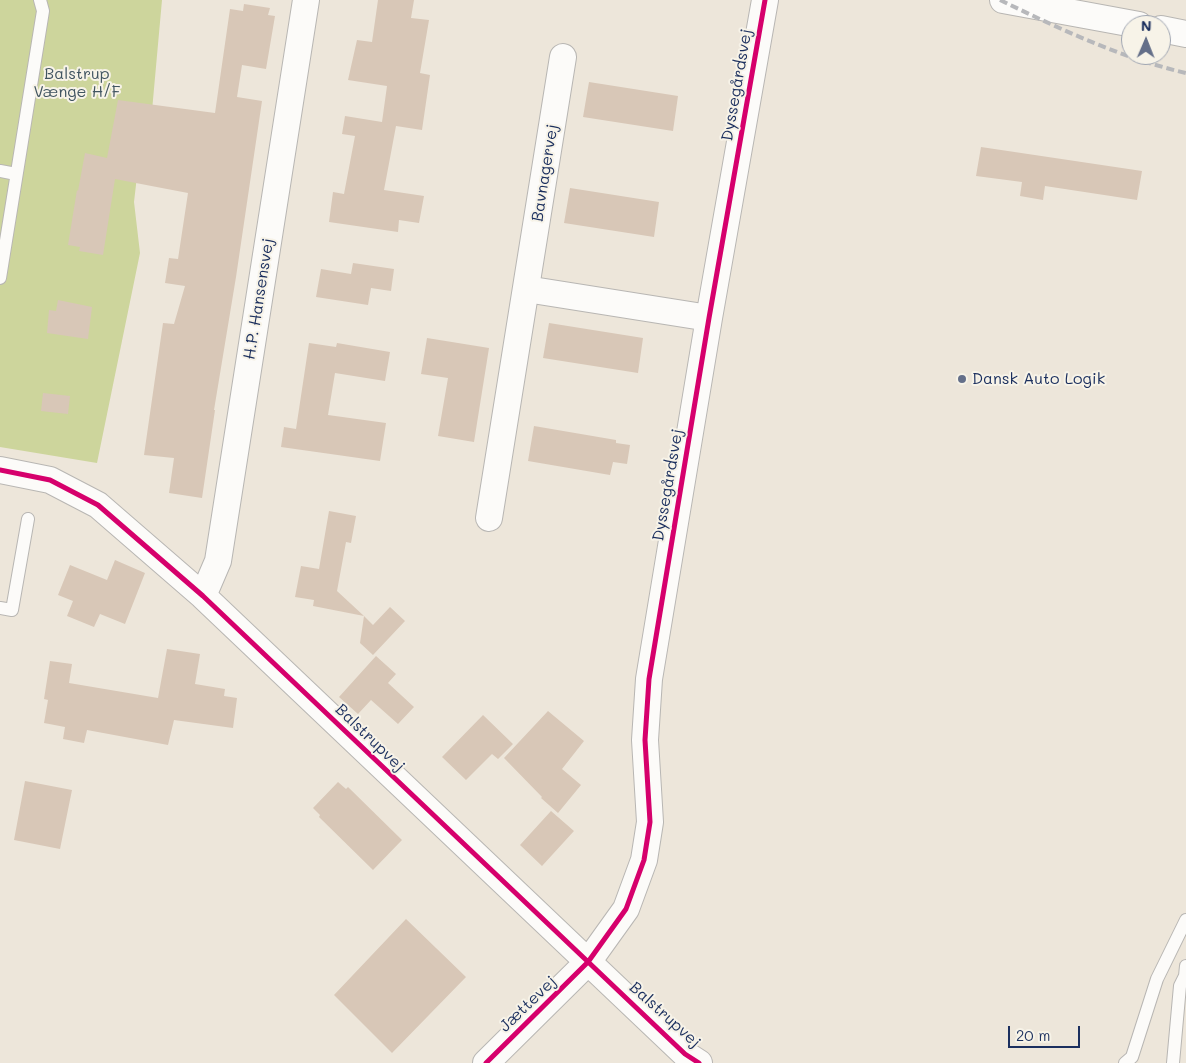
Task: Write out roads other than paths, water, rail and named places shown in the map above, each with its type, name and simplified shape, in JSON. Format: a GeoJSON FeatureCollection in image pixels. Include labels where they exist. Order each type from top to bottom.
{"type":"FeatureCollection","features":[{"type":"Feature","properties":{"kind":"street","name":"H.P. Hansensvej"},"geometry":{"type":"LineString","coordinates":[[203,596],[218,561],[306,0]]}},
{"type":"Feature","properties":{"kind":"street","name":"Dyssegårdsvej"},"geometry":{"type":"LineString","coordinates":[[588,962],[626,909],[644,860],[650,822],[645,740],[649,679],[709,318],[765,0]]}},
{"type":"Feature","properties":{"kind":"street"},"geometry":{"type":"LineString","coordinates":[[1003,0],[1121,22]]}},
{"type":"Feature","properties":{"kind":"street"},"geometry":{"type":"LineString","coordinates":[[1171,31],[1186,34]]}},
{"type":"Feature","properties":{"kind":"street","name":"Bavnagervej"},"geometry":{"type":"LineString","coordinates":[[489,518],[563,56]]}},
{"type":"Feature","properties":{"kind":"street"},"geometry":{"type":"LineString","coordinates":[[526,289],[709,318]]}},
{"type":"Feature","properties":{"kind":"street","name":"Balstrupvej"},"geometry":{"type":"LineString","coordinates":[[0,470],[50,480],[98,505],[203,596],[685,1054],[699,1063]]}},
{"type":"Feature","properties":{"kind":"street","name":"Jættevej"},"geometry":{"type":"LineString","coordinates":[[495,1060],[588,962]]}},
{"type":"Feature","properties":{"kind":"lane"},"geometry":{"type":"LineString","coordinates":[[0,278],[43,11],[40,0]]}},
{"type":"Feature","properties":{"kind":"lane"},"geometry":{"type":"LineString","coordinates":[[0,171],[16,174]]}},
{"type":"Feature","properties":{"kind":"lane"},"geometry":{"type":"LineString","coordinates":[[0,608],[12,610],[28,519]]}},
{"type":"Feature","properties":{"kind":"lane"},"geometry":{"type":"LineString","coordinates":[[1125,1063],[1132,1057],[1157,979],[1186,920]]}},
{"type":"Feature","properties":{"kind":"lane"},"geometry":{"type":"LineString","coordinates":[[1173,1063],[1180,986],[1186,966]]}},
{"type":"Feature","properties":{"kind":"railway"},"geometry":{"type":"LineString","coordinates":[[1000,0],[1114,51],[1186,73]]}},
{"type":"Feature","properties":{"kind":"place","name":"Dansk Auto Logik"},"geometry":{"type":"Point","coordinates":[962,379]}},
{"type":"Feature","properties":{"kind":"park label","name":"Balstrup Vænge H/F"},"geometry":{"type":"Point","coordinates":[77,83]}}]}
